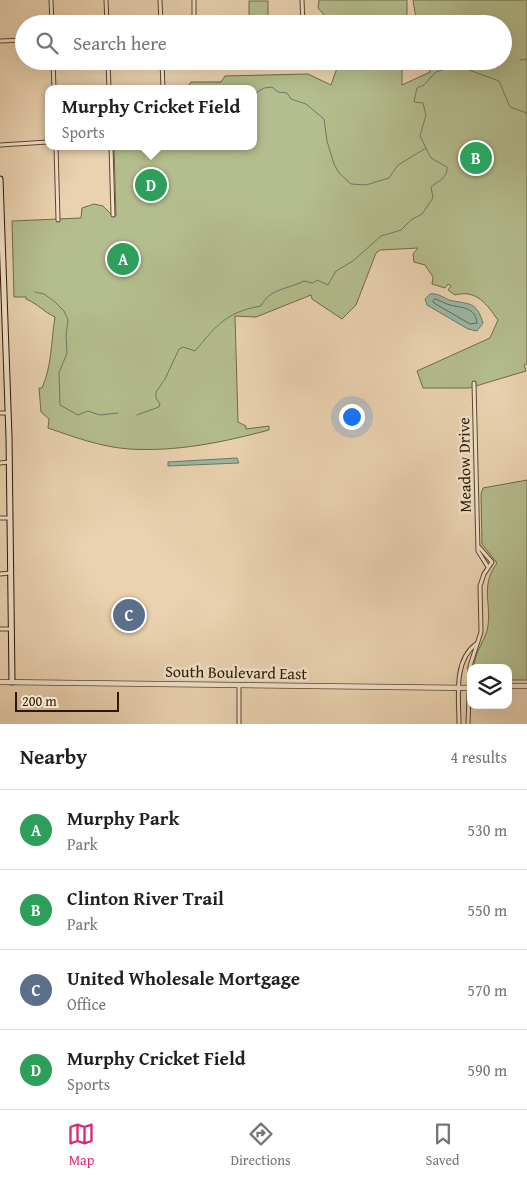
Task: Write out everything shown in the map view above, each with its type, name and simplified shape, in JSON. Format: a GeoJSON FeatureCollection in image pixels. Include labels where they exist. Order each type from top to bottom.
{"type":"FeatureCollection","features":[{"type":"Feature","properties":{"kind":"main road"},"geometry":{"type":"LineString","coordinates":[[0,179],[10,462],[12,682]]}},
{"type":"Feature","properties":{"kind":"street"},"geometry":{"type":"LineString","coordinates":[[51,0],[52,15]]}},
{"type":"Feature","properties":{"kind":"street"},"geometry":{"type":"LineString","coordinates":[[106,0],[107,15]]}},
{"type":"Feature","properties":{"kind":"street"},"geometry":{"type":"LineString","coordinates":[[160,0],[161,15]]}},
{"type":"Feature","properties":{"kind":"street"},"geometry":{"type":"LineString","coordinates":[[194,0],[194,15]]}},
{"type":"Feature","properties":{"kind":"street"},"geometry":{"type":"LineString","coordinates":[[302,0],[303,15]]}},
{"type":"Feature","properties":{"kind":"street"},"geometry":{"type":"LineString","coordinates":[[0,41],[15,40]]}},
{"type":"Feature","properties":{"kind":"street"},"geometry":{"type":"LineString","coordinates":[[53,70],[54,85]]}},
{"type":"Feature","properties":{"kind":"street"},"geometry":{"type":"LineString","coordinates":[[108,70],[109,85]]}},
{"type":"Feature","properties":{"kind":"street"},"geometry":{"type":"LineString","coordinates":[[163,70],[164,85]]}},
{"type":"Feature","properties":{"kind":"street"},"geometry":{"type":"LineString","coordinates":[[0,145],[45,142]]}},
{"type":"Feature","properties":{"kind":"street"},"geometry":{"type":"LineString","coordinates":[[56,150],[58,220]]}},
{"type":"Feature","properties":{"kind":"street"},"geometry":{"type":"LineString","coordinates":[[111,150],[113,214]]}},
{"type":"Feature","properties":{"kind":"street","name":"Meadow Drive"},"geometry":{"type":"LineString","coordinates":[[474,383],[479,554],[488,567]]}},
{"type":"Feature","properties":{"kind":"street"},"geometry":{"type":"LineString","coordinates":[[0,413],[7,413]]}},
{"type":"Feature","properties":{"kind":"street"},"geometry":{"type":"LineString","coordinates":[[0,463],[10,462]]}},
{"type":"Feature","properties":{"kind":"street"},"geometry":{"type":"LineString","coordinates":[[0,518],[10,518]]}},
{"type":"Feature","properties":{"kind":"street"},"geometry":{"type":"LineString","coordinates":[[471,664],[481,632],[480,586],[492,562],[479,546]]}},
{"type":"Feature","properties":{"kind":"street"},"geometry":{"type":"LineString","coordinates":[[0,574],[11,573]]}},
{"type":"Feature","properties":{"kind":"street"},"geometry":{"type":"LineString","coordinates":[[0,629],[12,629]]}},
{"type":"Feature","properties":{"kind":"street"},"geometry":{"type":"LineString","coordinates":[[459,724],[462,665],[466,654],[476,644]]}},
{"type":"Feature","properties":{"kind":"street"},"geometry":{"type":"LineString","coordinates":[[462,665],[467,666]]}},
{"type":"Feature","properties":{"kind":"street","name":"South Boulevard East"},"geometry":{"type":"LineString","coordinates":[[0,682],[467,688]]}},
{"type":"Feature","properties":{"kind":"street"},"geometry":{"type":"LineString","coordinates":[[239,685],[239,724]]}},
{"type":"Feature","properties":{"kind":"street"},"geometry":{"type":"LineString","coordinates":[[512,686],[527,686]]}},
{"type":"Feature","properties":{"kind":"street"},"geometry":{"type":"LineString","coordinates":[[468,709],[468,724]]}},
{"type":"Feature","properties":{"kind":"street"},"geometry":{"type":"LineString","coordinates":[[459,715],[468,715]]}},
{"type":"Feature","properties":{"kind":"green space"},"geometry":{"type":"Polygon","coordinates":[[[319,0],[407,0],[407,15],[324,15],[318,8],[319,0]]]}},
{"type":"Feature","properties":{"kind":"green space"},"geometry":{"type":"Polygon","coordinates":[[[413,0],[527,0],[527,364],[524,365],[526,371],[469,388],[423,388],[417,371],[490,338],[498,320],[485,304],[475,296],[469,294],[455,295],[448,290],[451,286],[448,284],[445,288],[432,284],[433,277],[425,265],[414,262],[413,254],[418,248],[380,250],[376,253],[356,305],[342,319],[312,299],[311,295],[256,317],[235,316],[238,422],[246,426],[246,429],[269,426],[269,430],[200,445],[147,450],[108,446],[48,428],[49,419],[41,412],[39,388],[42,388],[48,371],[55,317],[26,299],[26,297],[14,297],[12,221],[81,218],[82,208],[94,204],[103,206],[113,216],[116,216],[114,150],[257,150],[257,85],[189,85],[191,82],[221,82],[225,76],[308,74],[331,85],[336,70],[402,70],[402,85],[430,72],[429,70],[512,70],[512,15],[416,15],[413,0]]]}},
{"type":"Feature","properties":{"kind":"green space"},"geometry":{"type":"Polygon","coordinates":[[[249,1],[268,1],[268,15],[249,15],[249,1]]]}},
{"type":"Feature","properties":{"kind":"green space"},"geometry":{"type":"Polygon","coordinates":[[[527,480],[527,680],[512,680],[512,664],[474,664],[487,631],[489,580],[497,563],[482,544],[481,494],[483,488],[527,480]]]}},
{"type":"Feature","properties":{"kind":"water"},"geometry":{"type":"Polygon","coordinates":[[[430,294],[471,305],[478,310],[483,323],[477,331],[468,329],[427,305],[425,299],[430,294]]]}},
{"type":"Feature","properties":{"kind":"water"},"geometry":{"type":"Polygon","coordinates":[[[237,458],[239,463],[168,466],[168,462],[237,458]]]}},
{"type":"Feature","properties":{"kind":"waterway"},"geometry":{"type":"LineString","coordinates":[[520,60],[527,59]]}},
{"type":"Feature","properties":{"kind":"waterway"},"geometry":{"type":"LineString","coordinates":[[137,415],[159,407],[160,404],[156,398],[156,392],[165,379],[179,349],[183,347],[195,351],[223,321],[239,312],[261,306],[264,300],[280,290],[304,281],[313,283],[317,280],[328,285],[336,271],[353,261],[381,236],[401,230],[411,220],[422,214],[433,198],[431,187],[442,179],[446,174],[447,167],[431,158],[420,136],[426,115],[423,103],[414,102],[417,88],[424,85],[436,72],[442,70]]}},
{"type":"Feature","properties":{"kind":"waterway"},"geometry":{"type":"LineString","coordinates":[[469,70],[499,81],[510,107],[527,113]]}},
{"type":"Feature","properties":{"kind":"waterway"},"geometry":{"type":"LineString","coordinates":[[257,92],[264,88],[272,87],[278,92],[287,93],[291,99],[306,104],[324,119],[327,141],[334,164],[339,173],[351,184],[366,185],[389,178],[398,165],[426,148]]}},
{"type":"Feature","properties":{"kind":"waterway"},"geometry":{"type":"LineString","coordinates":[[35,292],[44,294],[55,302],[64,311],[68,320],[66,336],[67,353],[59,373],[60,405],[78,415],[88,411],[100,415],[118,413]]}},
{"type":"Feature","properties":{"kind":"place","name":"Clinton River Trail"},"geometry":{"type":"Point","coordinates":[476,158]}},
{"type":"Feature","properties":{"kind":"place","name":"Murphy Cricket Field"},"geometry":{"type":"Point","coordinates":[151,185]}},
{"type":"Feature","properties":{"kind":"place","name":"Murphy Park"},"geometry":{"type":"Point","coordinates":[123,259]}},
{"type":"Feature","properties":{"kind":"place","name":"United Wholesale Mortgage"},"geometry":{"type":"Point","coordinates":[129,615]}}]}
